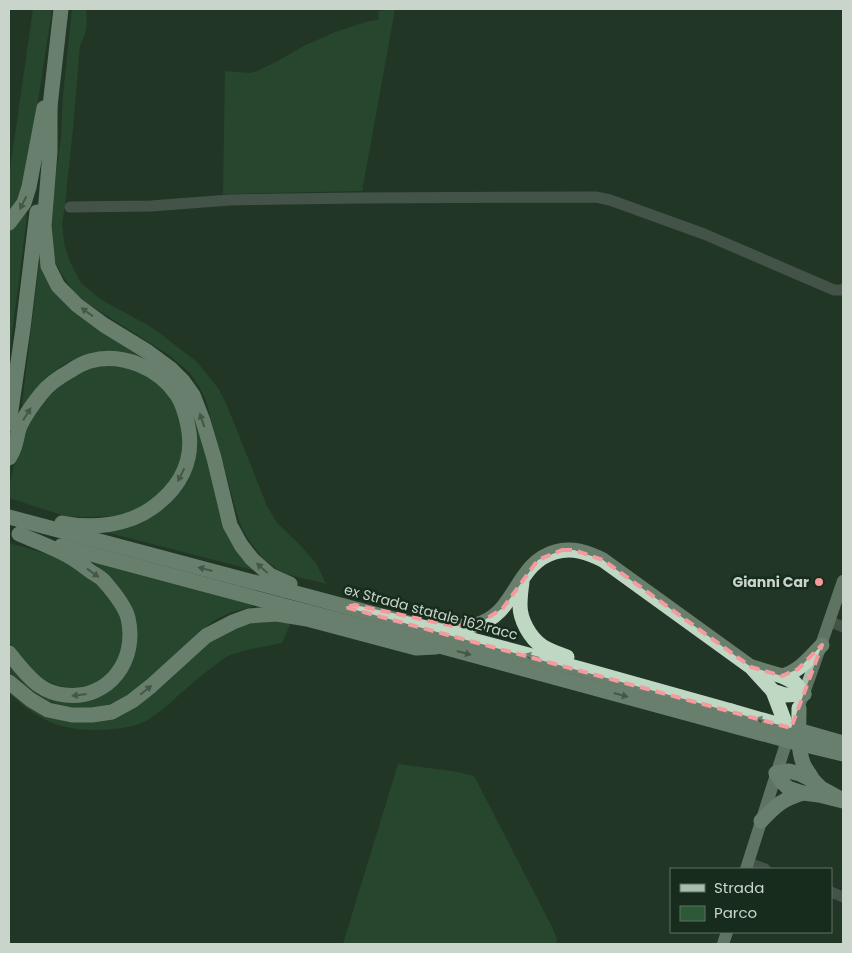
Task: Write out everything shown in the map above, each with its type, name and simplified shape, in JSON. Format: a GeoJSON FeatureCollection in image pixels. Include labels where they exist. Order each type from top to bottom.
{"type":"FeatureCollection","features":[{"type":"Feature","properties":{"kind":"highway"},"geometry":{"type":"LineString","coordinates":[[9,424],[61,9]]}},
{"type":"Feature","properties":{"kind":"highway"},"geometry":{"type":"LineString","coordinates":[[9,223],[24,203],[29,187],[42,116],[54,71]]}},
{"type":"Feature","properties":{"kind":"highway"},"geometry":{"type":"LineString","coordinates":[[50,106],[50,152],[44,226],[48,266],[58,286],[77,305],[148,352],[171,369],[183,381],[193,395],[203,421],[230,525],[241,545],[252,559],[270,576],[329,598],[341,605],[355,605],[464,627],[477,625],[490,619],[503,608],[523,578],[538,560],[547,554],[562,550],[588,553],[602,560],[751,666],[773,691],[788,737]]}},
{"type":"Feature","properties":{"kind":"highway"},"geometry":{"type":"LineString","coordinates":[[9,458],[14,448],[19,428],[42,393],[60,376],[80,364],[92,360],[129,361],[150,369],[177,395],[186,416],[191,438],[188,461],[178,482],[164,499],[146,512],[107,525],[76,526],[51,520],[15,526]]}},
{"type":"Feature","properties":{"kind":"highway"},"geometry":{"type":"LineString","coordinates":[[15,526],[279,610],[443,647],[843,754]]}},
{"type":"Feature","properties":{"kind":"highway"},"geometry":{"type":"LineString","coordinates":[[9,653],[40,686],[57,694],[76,696],[94,692],[110,682],[122,668],[129,650],[131,635],[128,616],[118,598],[102,579],[75,559],[15,526]]}},
{"type":"Feature","properties":{"kind":"highway","name":"ex Strada statale 162 racc"},"geometry":{"type":"LineString","coordinates":[[15,526],[341,605],[732,710],[843,743]]}},
{"type":"Feature","properties":{"kind":"highway"},"geometry":{"type":"LineString","coordinates":[[523,578],[520,607],[522,620],[528,631],[542,646],[556,653],[712,701],[732,710]]}},
{"type":"Feature","properties":{"kind":"highway"},"geometry":{"type":"LineString","coordinates":[[9,682],[31,700],[48,710],[72,715],[112,712],[132,701],[151,686],[206,636],[249,616],[279,610]]}},
{"type":"Feature","properties":{"kind":"highway"},"geometry":{"type":"LineString","coordinates":[[782,676],[798,669],[822,646]]}},
{"type":"Feature","properties":{"kind":"highway"},"geometry":{"type":"LineString","coordinates":[[751,666],[794,682],[801,701],[798,740],[803,764],[821,788],[843,801]]}},
{"type":"Feature","properties":{"kind":"highway"},"geometry":{"type":"LineString","coordinates":[[773,691],[801,701]]}},
{"type":"Feature","properties":{"kind":"highway"},"geometry":{"type":"LineString","coordinates":[[814,781],[800,774],[788,771],[776,776],[788,788],[843,801]]}},
{"type":"Feature","properties":{"kind":"highway"},"geometry":{"type":"LineString","coordinates":[[762,821],[778,804],[803,793]]}},
{"type":"Feature","properties":{"kind":"main road"},"geometry":{"type":"LineString","coordinates":[[747,866],[788,737],[829,622],[840,599],[843,581]]}},
{"type":"Feature","properties":{"kind":"street"},"geometry":{"type":"LineString","coordinates":[[70,207],[151,206],[230,200],[596,197],[610,200],[704,234],[834,290],[843,289]]}},
{"type":"Feature","properties":{"kind":"street"},"geometry":{"type":"LineString","coordinates":[[829,622],[843,627]]}},
{"type":"Feature","properties":{"kind":"highlighted area"},"geometry":{"type":"Polygon","coordinates":[[[562,550],[574,550],[603,560],[751,667],[782,676],[798,669],[822,645],[791,728],[345,607],[355,605],[453,626],[477,625],[503,608],[538,560],[562,550]]]}},
{"type":"Feature","properties":{"kind":"green space"},"geometry":{"type":"Polygon","coordinates":[[[33,9],[52,9],[27,173],[17,203],[9,211],[9,177],[33,9]]]}},
{"type":"Feature","properties":{"kind":"green space"},"geometry":{"type":"Polygon","coordinates":[[[72,9],[86,9],[86,18],[85,32],[80,45],[62,225],[65,248],[71,264],[81,283],[100,299],[153,328],[197,362],[218,388],[226,403],[267,506],[277,523],[316,563],[326,584],[290,575],[277,569],[263,558],[247,536],[239,521],[206,401],[190,373],[169,355],[90,305],[75,293],[57,266],[51,242],[51,211],[61,137],[63,95],[72,9]]]}},
{"type":"Feature","properties":{"kind":"green space"},"geometry":{"type":"Polygon","coordinates":[[[395,9],[362,191],[223,194],[225,71],[255,72],[335,32],[369,21],[379,20],[378,11],[395,9]]]}},
{"type":"Feature","properties":{"kind":"green space"},"geometry":{"type":"Polygon","coordinates":[[[26,213],[27,216],[9,358],[9,231],[26,213]]]}},
{"type":"Feature","properties":{"kind":"green space"},"geometry":{"type":"Polygon","coordinates":[[[40,257],[56,288],[83,317],[158,362],[174,375],[182,385],[195,408],[227,523],[239,546],[255,566],[253,570],[98,530],[120,528],[140,522],[159,511],[175,496],[187,477],[194,455],[196,440],[192,409],[178,384],[155,365],[141,359],[111,352],[99,352],[64,365],[46,378],[24,405],[22,404],[40,257]]]}},
{"type":"Feature","properties":{"kind":"green space"},"geometry":{"type":"Polygon","coordinates":[[[98,365],[122,365],[144,372],[168,393],[179,412],[183,444],[179,465],[169,484],[145,506],[114,516],[65,516],[9,498],[9,488],[19,441],[27,423],[51,390],[79,372],[98,365]]]}},
{"type":"Feature","properties":{"kind":"green space"},"geometry":{"type":"Polygon","coordinates":[[[9,543],[51,555],[73,566],[95,582],[113,603],[121,617],[124,642],[115,665],[104,677],[90,685],[74,688],[58,686],[36,674],[9,642],[9,543]]]}},
{"type":"Feature","properties":{"kind":"green space"},"geometry":{"type":"Polygon","coordinates":[[[90,560],[255,606],[231,612],[213,621],[138,689],[121,699],[108,705],[86,708],[60,705],[36,694],[9,673],[9,661],[29,682],[84,698],[136,647],[135,618],[108,575],[90,560]]]}},
{"type":"Feature","properties":{"kind":"green space"},"geometry":{"type":"Polygon","coordinates":[[[292,620],[282,643],[246,650],[224,658],[155,715],[135,725],[118,729],[96,730],[68,728],[44,719],[21,704],[9,693],[9,689],[96,721],[212,638],[242,622],[292,620]]]}},
{"type":"Feature","properties":{"kind":"green space"},"geometry":{"type":"Polygon","coordinates":[[[398,764],[474,776],[552,927],[557,939],[556,944],[343,944],[398,764]]]}},
{"type":"Feature","properties":{"kind":"place","name":"Gianni Car"},"geometry":{"type":"Point","coordinates":[819,582]}}]}
